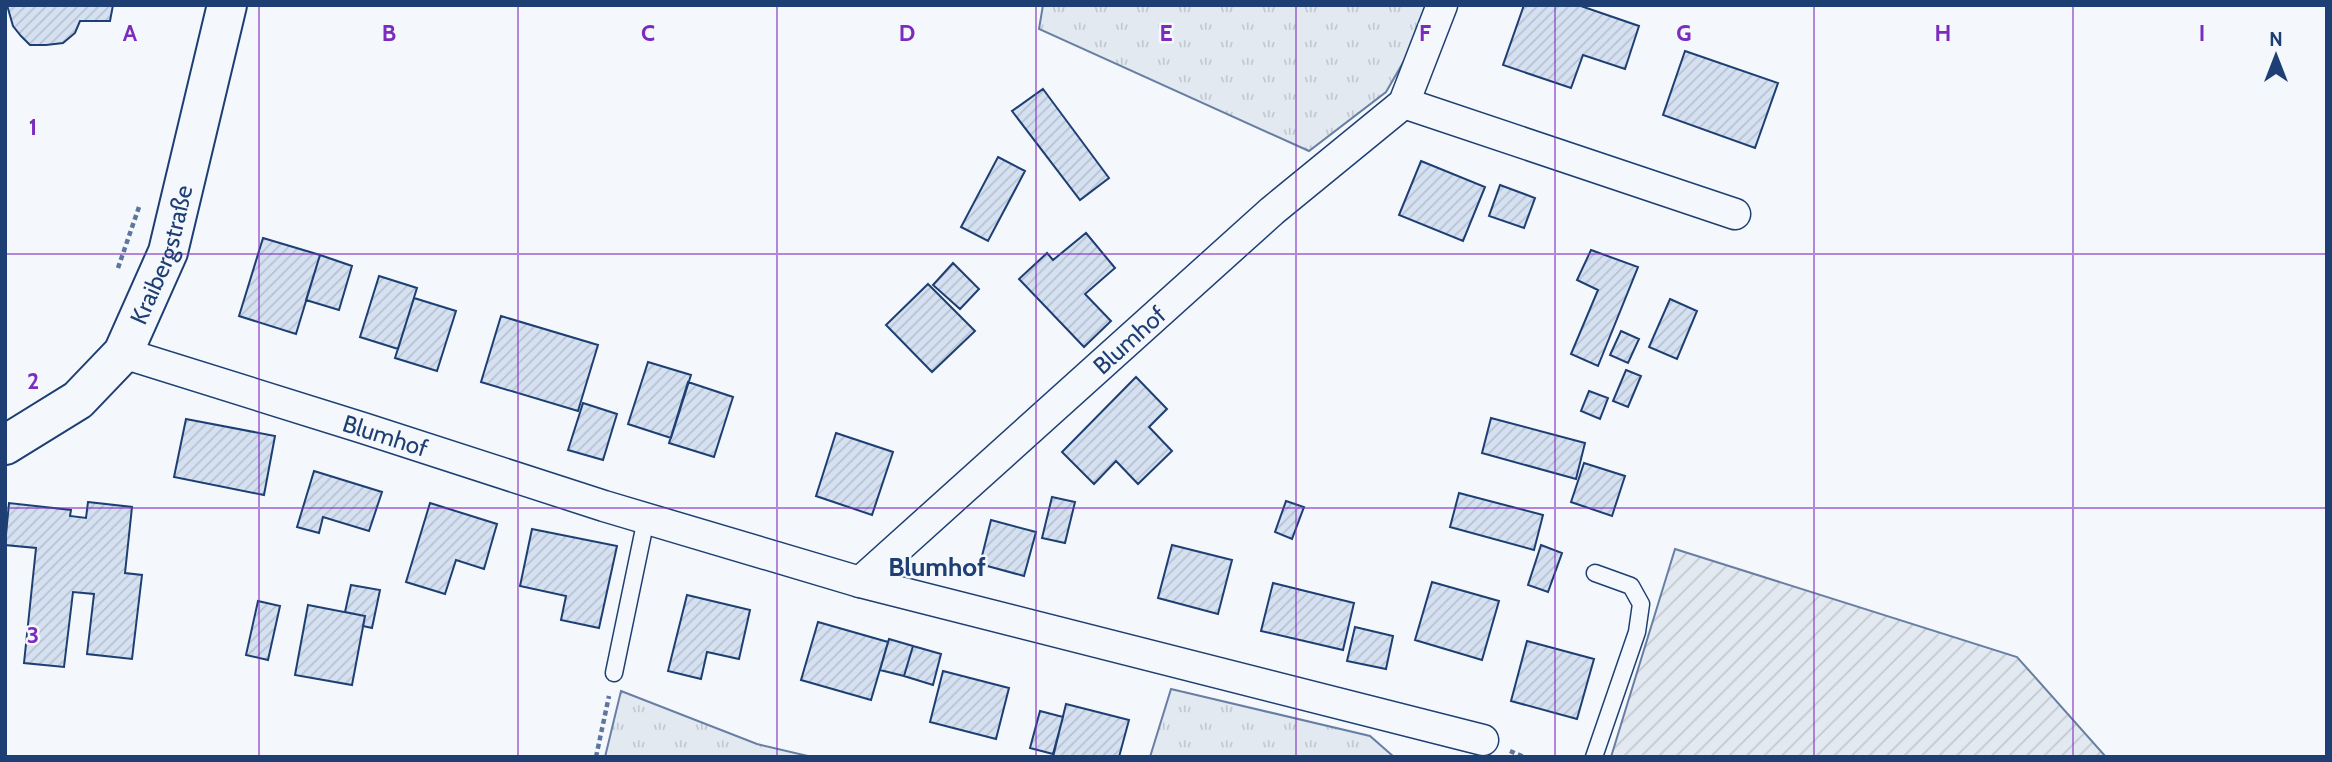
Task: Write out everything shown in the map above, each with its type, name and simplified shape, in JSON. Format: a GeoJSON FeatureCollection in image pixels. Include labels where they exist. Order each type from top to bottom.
{"type":"FeatureCollection","features":[{"type":"Feature","properties":{"kind":"street","name":"Kraibergstraße"},"geometry":{"type":"LineString","coordinates":[[5,445],[78,400],[123,353],[168,251],[227,5]]}},
{"type":"Feature","properties":{"kind":"street","name":"Blumhof"},"geometry":{"type":"LineString","coordinates":[[860,582],[1272,211],[1404,103],[1442,5]]}},
{"type":"Feature","properties":{"kind":"street"},"geometry":{"type":"LineString","coordinates":[[1404,103],[1735,214]]}},
{"type":"Feature","properties":{"kind":"street","name":"Blumhof"},"geometry":{"type":"LineString","coordinates":[[123,353],[646,519],[860,582],[1483,740]]}},
{"type":"Feature","properties":{"kind":"lane"},"geometry":{"type":"LineString","coordinates":[[614,673],[646,519]]}},
{"type":"Feature","properties":{"kind":"lane"},"geometry":{"type":"LineString","coordinates":[[1594,757],[1637,632],[1641,604],[1631,586],[1595,573]]}},
{"type":"Feature","properties":{"kind":"path"},"geometry":{"type":"LineString","coordinates":[[115,278],[141,200]]}},
{"type":"Feature","properties":{"kind":"path"},"geometry":{"type":"LineString","coordinates":[[596,757],[614,673]]}},
{"type":"Feature","properties":{"kind":"green space"},"geometry":{"type":"Polygon","coordinates":[[[1043,5],[1432,5],[1423,28],[1386,92],[1309,151],[1039,29],[1043,5]]]}},
{"type":"Feature","properties":{"kind":"green space"},"geometry":{"type":"Polygon","coordinates":[[[1675,549],[2017,657],[2106,757],[1611,757],[1675,549]]]}},
{"type":"Feature","properties":{"kind":"green space"},"geometry":{"type":"Polygon","coordinates":[[[1171,689],[1370,736],[1394,757],[1150,757],[1171,689]]]}},
{"type":"Feature","properties":{"kind":"green space"},"geometry":{"type":"Polygon","coordinates":[[[621,691],[757,744],[812,757],[605,757],[621,691]]]}},
{"type":"Feature","properties":{"kind":"building"},"geometry":{"type":"Polygon","coordinates":[[[7,5],[113,5],[110,21],[80,21],[75,33],[63,43],[30,45],[13,26],[7,5]]]}},
{"type":"Feature","properties":{"kind":"building"},"geometry":{"type":"Polygon","coordinates":[[[1524,5],[1578,5],[1639,26],[1625,69],[1583,55],[1571,88],[1503,65],[1524,5]]]}},
{"type":"Feature","properties":{"kind":"building"},"geometry":{"type":"Polygon","coordinates":[[[1685,51],[1778,83],[1755,148],[1663,115],[1685,51]]]}},
{"type":"Feature","properties":{"kind":"building"},"geometry":{"type":"Polygon","coordinates":[[[1043,89],[1109,178],[1080,200],[1012,111],[1043,89]]]}},
{"type":"Feature","properties":{"kind":"building"},"geometry":{"type":"Polygon","coordinates":[[[998,157],[1025,171],[988,241],[961,227],[998,157]]]}},
{"type":"Feature","properties":{"kind":"building"},"geometry":{"type":"Polygon","coordinates":[[[1421,161],[1485,187],[1463,241],[1399,215],[1421,161]]]}},
{"type":"Feature","properties":{"kind":"building"},"geometry":{"type":"Polygon","coordinates":[[[1500,185],[1535,198],[1524,228],[1489,216],[1500,185]]]}},
{"type":"Feature","properties":{"kind":"building"},"geometry":{"type":"Polygon","coordinates":[[[1086,233],[1115,268],[1085,294],[1111,321],[1084,347],[1019,279],[1047,253],[1053,260],[1086,233]]]}},
{"type":"Feature","properties":{"kind":"building"},"geometry":{"type":"Polygon","coordinates":[[[263,238],[320,255],[296,334],[239,316],[263,238]]]}},
{"type":"Feature","properties":{"kind":"building"},"geometry":{"type":"Polygon","coordinates":[[[1591,250],[1638,267],[1598,366],[1571,354],[1598,290],[1577,280],[1591,250]]]}},
{"type":"Feature","properties":{"kind":"building"},"geometry":{"type":"Polygon","coordinates":[[[320,255],[352,266],[339,310],[306,300],[320,255]]]}},
{"type":"Feature","properties":{"kind":"building"},"geometry":{"type":"Polygon","coordinates":[[[953,263],[979,289],[960,309],[933,285],[953,263]]]}},
{"type":"Feature","properties":{"kind":"building"},"geometry":{"type":"Polygon","coordinates":[[[379,276],[417,288],[398,349],[360,337],[379,276]]]}},
{"type":"Feature","properties":{"kind":"building"},"geometry":{"type":"Polygon","coordinates":[[[928,284],[975,331],[932,372],[886,325],[928,284]]]}},
{"type":"Feature","properties":{"kind":"building"},"geometry":{"type":"Polygon","coordinates":[[[414,298],[456,311],[437,371],[395,358],[414,298]]]}},
{"type":"Feature","properties":{"kind":"building"},"geometry":{"type":"Polygon","coordinates":[[[1670,299],[1697,311],[1677,359],[1649,347],[1670,299]]]}},
{"type":"Feature","properties":{"kind":"building"},"geometry":{"type":"Polygon","coordinates":[[[501,316],[598,345],[578,411],[481,382],[501,316]]]}},
{"type":"Feature","properties":{"kind":"building"},"geometry":{"type":"Polygon","coordinates":[[[1621,331],[1639,339],[1628,363],[1610,355],[1621,331]]]}},
{"type":"Feature","properties":{"kind":"building"},"geometry":{"type":"Polygon","coordinates":[[[648,362],[691,375],[671,438],[628,424],[648,362]]]}},
{"type":"Feature","properties":{"kind":"building"},"geometry":{"type":"Polygon","coordinates":[[[1626,370],[1641,376],[1628,407],[1613,401],[1626,370]]]}},
{"type":"Feature","properties":{"kind":"building"},"geometry":{"type":"Polygon","coordinates":[[[1136,377],[1167,409],[1149,427],[1172,451],[1138,484],[1116,461],[1094,484],[1062,452],[1136,377]]]}},
{"type":"Feature","properties":{"kind":"building"},"geometry":{"type":"Polygon","coordinates":[[[688,382],[733,397],[714,457],[669,443],[688,382]]]}},
{"type":"Feature","properties":{"kind":"building"},"geometry":{"type":"Polygon","coordinates":[[[1589,391],[1608,398],[1600,419],[1581,411],[1589,391]]]}},
{"type":"Feature","properties":{"kind":"building"},"geometry":{"type":"Polygon","coordinates":[[[583,403],[617,414],[603,460],[568,450],[583,403]]]}},
{"type":"Feature","properties":{"kind":"building"},"geometry":{"type":"Polygon","coordinates":[[[1491,418],[1585,443],[1576,479],[1482,453],[1491,418]]]}},
{"type":"Feature","properties":{"kind":"building"},"geometry":{"type":"Polygon","coordinates":[[[186,419],[275,436],[264,495],[174,477],[186,419]]]}},
{"type":"Feature","properties":{"kind":"building"},"geometry":{"type":"Polygon","coordinates":[[[836,433],[893,452],[872,515],[816,496],[836,433]]]}},
{"type":"Feature","properties":{"kind":"building"},"geometry":{"type":"Polygon","coordinates":[[[1584,463],[1625,476],[1612,516],[1571,502],[1584,463]]]}},
{"type":"Feature","properties":{"kind":"building"},"geometry":{"type":"Polygon","coordinates":[[[314,471],[382,492],[369,531],[323,517],[319,533],[297,527],[314,471]]]}},
{"type":"Feature","properties":{"kind":"building"},"geometry":{"type":"Polygon","coordinates":[[[1459,493],[1543,515],[1534,550],[1450,527],[1459,493]]]}},
{"type":"Feature","properties":{"kind":"building"},"geometry":{"type":"Polygon","coordinates":[[[1052,497],[1075,502],[1065,543],[1042,538],[1052,497]]]}},
{"type":"Feature","properties":{"kind":"building"},"geometry":{"type":"Polygon","coordinates":[[[1286,501],[1304,507],[1292,539],[1275,532],[1286,501]]]}},
{"type":"Feature","properties":{"kind":"building"},"geometry":{"type":"Polygon","coordinates":[[[88,502],[132,507],[125,573],[142,575],[132,659],[87,654],[94,594],[73,592],[64,667],[24,663],[36,548],[5,545],[9,503],[71,510],[70,516],[86,518],[88,502]]]}},
{"type":"Feature","properties":{"kind":"building"},"geometry":{"type":"Polygon","coordinates":[[[430,503],[497,524],[484,569],[456,560],[445,594],[406,582],[430,503]]]}},
{"type":"Feature","properties":{"kind":"building"},"geometry":{"type":"Polygon","coordinates":[[[991,520],[1036,532],[1024,576],[980,564],[991,520]]]}},
{"type":"Feature","properties":{"kind":"building"},"geometry":{"type":"Polygon","coordinates":[[[532,529],[617,546],[599,628],[561,620],[566,596],[520,586],[532,529]]]}},
{"type":"Feature","properties":{"kind":"building"},"geometry":{"type":"Polygon","coordinates":[[[1172,545],[1232,560],[1218,614],[1158,598],[1172,545]]]}},
{"type":"Feature","properties":{"kind":"building"},"geometry":{"type":"Polygon","coordinates":[[[1541,545],[1562,553],[1548,592],[1528,585],[1541,545]]]}},
{"type":"Feature","properties":{"kind":"building"},"geometry":{"type":"Polygon","coordinates":[[[1432,582],[1499,601],[1482,660],[1415,640],[1432,582]]]}},
{"type":"Feature","properties":{"kind":"building"},"geometry":{"type":"Polygon","coordinates":[[[1273,583],[1354,603],[1343,650],[1261,631],[1273,583]]]}},
{"type":"Feature","properties":{"kind":"building"},"geometry":{"type":"Polygon","coordinates":[[[351,585],[380,590],[372,628],[363,626],[365,616],[345,612],[351,585]]]}},
{"type":"Feature","properties":{"kind":"building"},"geometry":{"type":"Polygon","coordinates":[[[687,595],[750,610],[739,659],[707,652],[701,679],[668,671],[687,595]]]}},
{"type":"Feature","properties":{"kind":"building"},"geometry":{"type":"Polygon","coordinates":[[[258,601],[280,606],[268,660],[246,655],[258,601]]]}},
{"type":"Feature","properties":{"kind":"building"},"geometry":{"type":"Polygon","coordinates":[[[308,605],[365,616],[352,685],[295,675],[308,605]]]}},
{"type":"Feature","properties":{"kind":"building"},"geometry":{"type":"Polygon","coordinates":[[[818,622],[888,642],[871,700],[801,680],[818,622]]]}},
{"type":"Feature","properties":{"kind":"building"},"geometry":{"type":"Polygon","coordinates":[[[1355,627],[1393,636],[1386,669],[1347,661],[1355,627]]]}},
{"type":"Feature","properties":{"kind":"building"},"geometry":{"type":"Polygon","coordinates":[[[889,639],[913,646],[904,676],[880,670],[889,639]]]}},
{"type":"Feature","properties":{"kind":"building"},"geometry":{"type":"Polygon","coordinates":[[[1527,641],[1594,659],[1577,719],[1511,701],[1527,641]]]}},
{"type":"Feature","properties":{"kind":"building"},"geometry":{"type":"Polygon","coordinates":[[[913,646],[941,654],[933,685],[904,676],[913,646]]]}},
{"type":"Feature","properties":{"kind":"building"},"geometry":{"type":"Polygon","coordinates":[[[943,671],[1009,688],[996,739],[930,722],[943,671]]]}},
{"type":"Feature","properties":{"kind":"building"},"geometry":{"type":"Polygon","coordinates":[[[1066,704],[1129,720],[1119,757],[1053,757],[1066,704]]]}},
{"type":"Feature","properties":{"kind":"building"},"geometry":{"type":"Polygon","coordinates":[[[1040,711],[1063,717],[1053,754],[1030,748],[1040,711]]]}},
{"type":"Feature","properties":{"kind":"district","name":"Blumhof"},"geometry":{"type":"Point","coordinates":[937,567]}}]}
